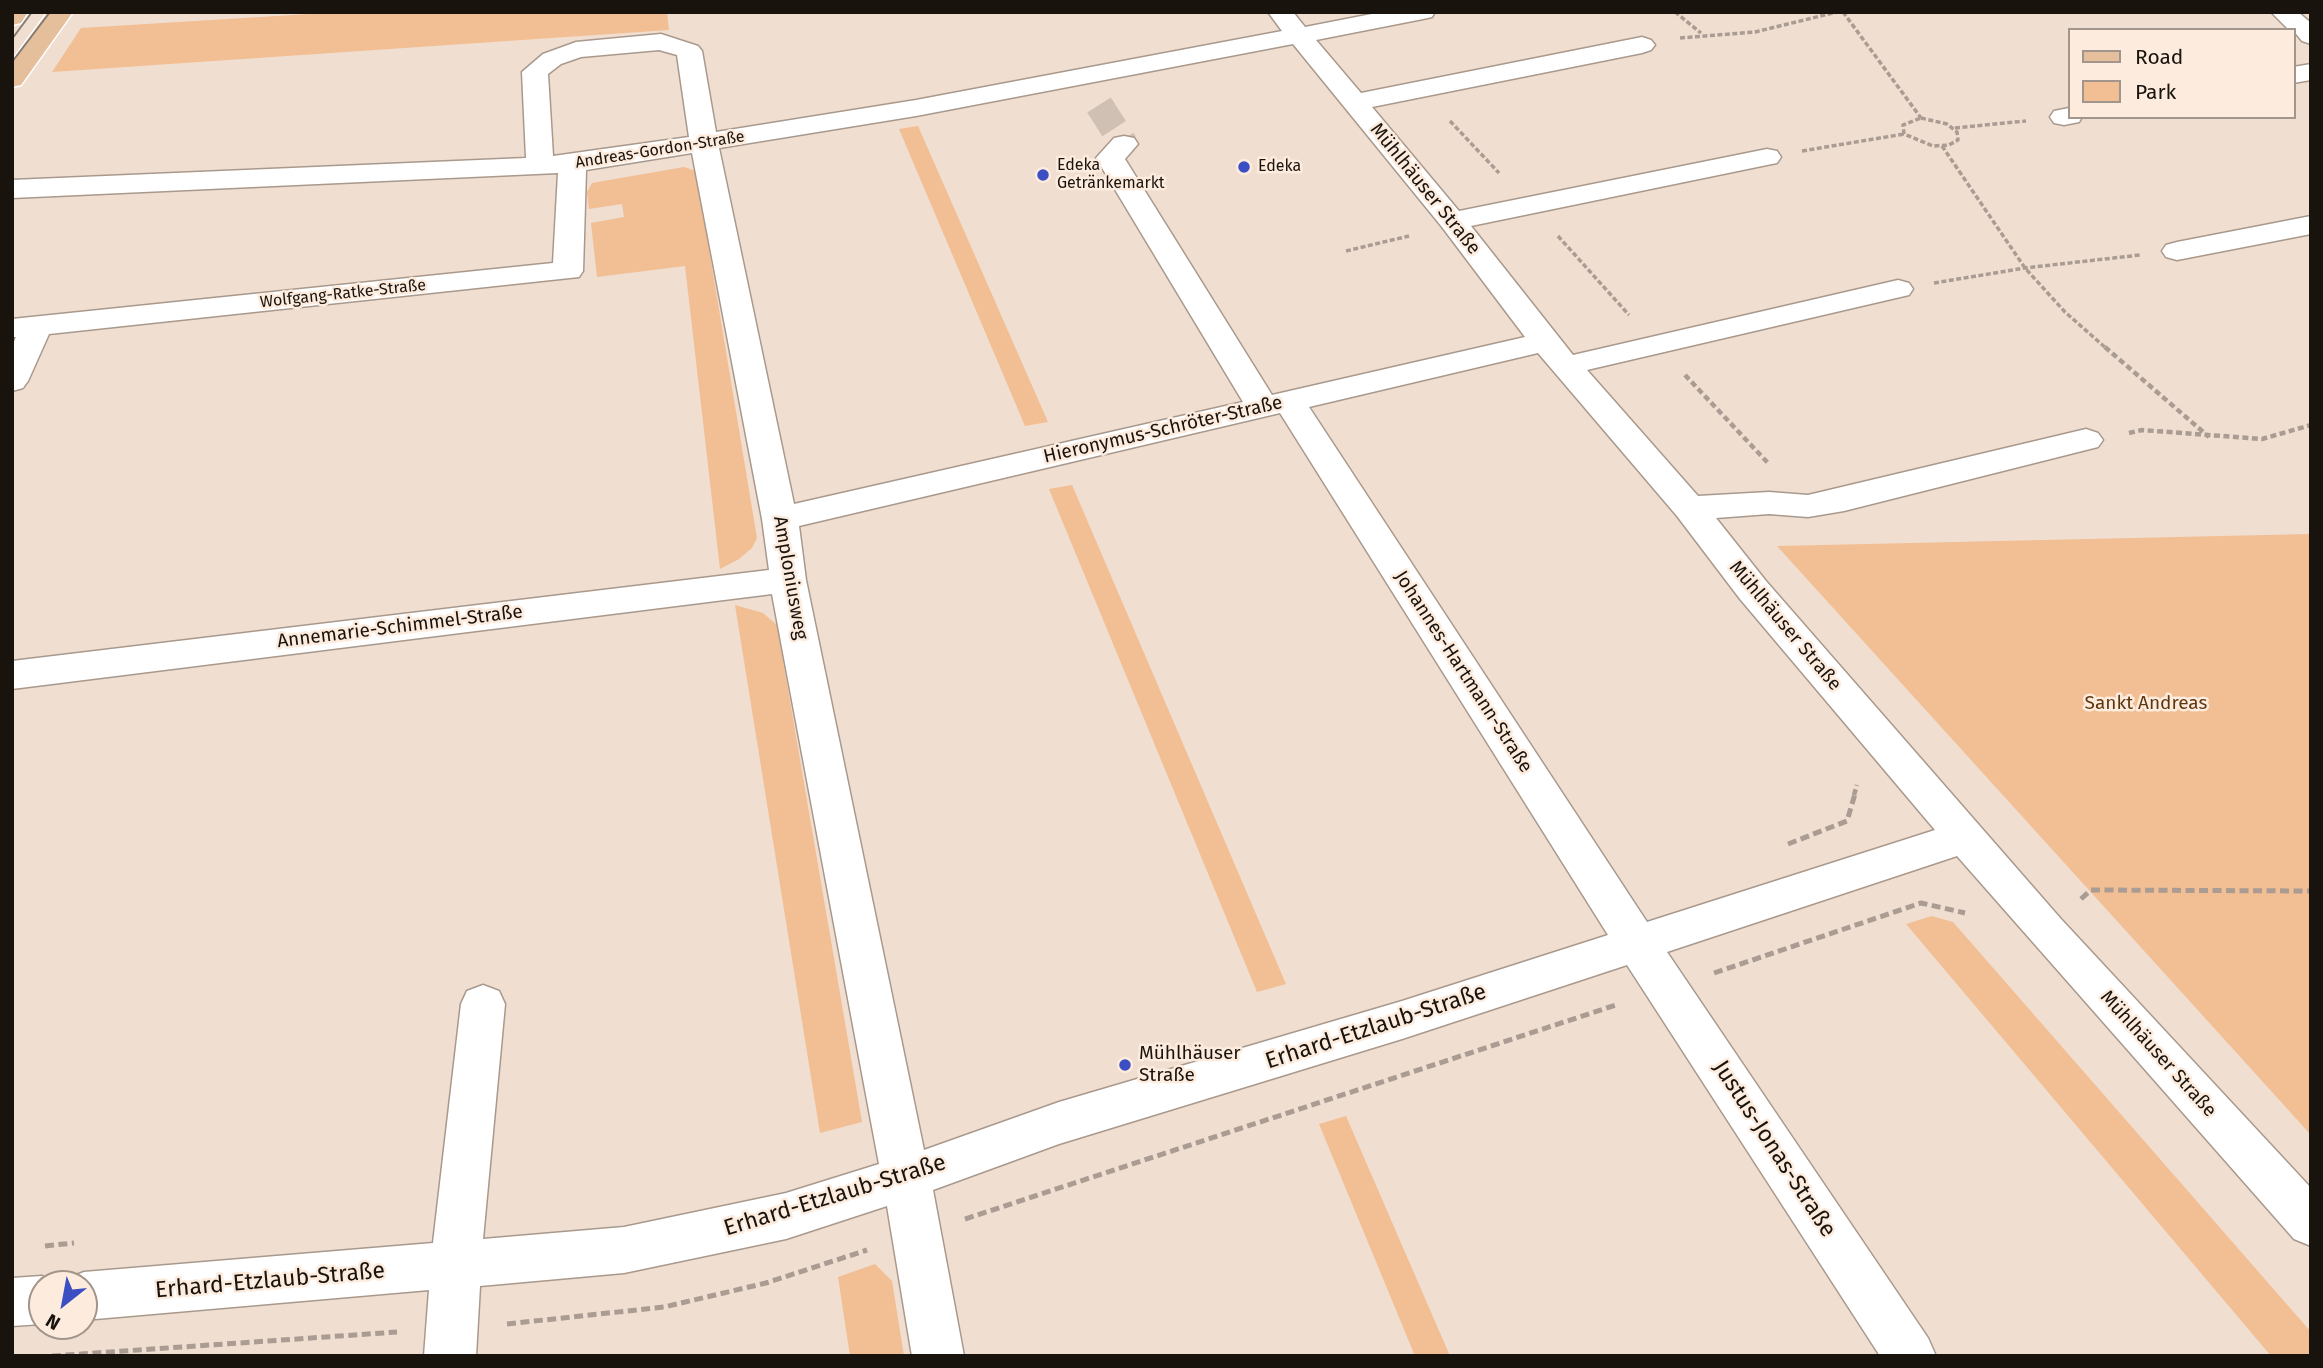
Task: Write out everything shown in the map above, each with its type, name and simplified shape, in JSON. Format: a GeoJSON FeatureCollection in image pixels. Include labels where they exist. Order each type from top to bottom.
{"type":"FeatureCollection","features":[{"type":"Feature","properties":{"kind":"main road"},"geometry":{"type":"LineString","coordinates":[[12,18],[16,12]]}},
{"type":"Feature","properties":{"kind":"main road"},"geometry":{"type":"LineString","coordinates":[[12,79],[61,12]]}},
{"type":"Feature","properties":{"kind":"street","name":"Andreas-Gordon-Straße"},"geometry":{"type":"LineString","coordinates":[[12,189],[572,164],[1088,87],[1290,23],[1423,12]]}},
{"type":"Feature","properties":{"kind":"street","name":"Mühlhäuser Straße"},"geometry":{"type":"LineString","coordinates":[[1290,23],[1452,221],[1555,354],[1689,508],[1753,590],[2046,931],[2311,1223]]}},
{"type":"Feature","properties":{"kind":"street","name":"Amploniusweg"},"geometry":{"type":"LineString","coordinates":[[540,165],[535,72],[552,59],[576,50],[602,46],[661,42],[689,51],[704,144],[780,519],[788,580],[906,1178],[938,1356]]}},
{"type":"Feature","properties":{"kind":"street"},"geometry":{"type":"LineString","coordinates":[[1355,102],[1642,45]]}},
{"type":"Feature","properties":{"kind":"street","name":"Johannes-Hartmann-Straße"},"geometry":{"type":"LineString","coordinates":[[1124,144],[1110,158],[1637,943]]}},
{"type":"Feature","properties":{"kind":"street"},"geometry":{"type":"LineString","coordinates":[[1452,221],[1767,157]]}},
{"type":"Feature","properties":{"kind":"street","name":"Wolfgang-Ratke-Straße"},"geometry":{"type":"LineString","coordinates":[[24,327],[568,271],[572,164]]}},
{"type":"Feature","properties":{"kind":"street"},"geometry":{"type":"LineString","coordinates":[[2177,251],[2311,225]]}},
{"type":"Feature","properties":{"kind":"street","name":"Hieronymus-Schröter-Straße"},"geometry":{"type":"LineString","coordinates":[[780,519],[1276,404],[1555,354],[1656,344],[1898,289]]}},
{"type":"Feature","properties":{"kind":"street"},"geometry":{"type":"LineString","coordinates":[[12,381],[24,327]]}},
{"type":"Feature","properties":{"kind":"street"},"geometry":{"type":"LineString","coordinates":[[1689,508],[1769,503],[1808,506],[1844,500],[2086,440]]}},
{"type":"Feature","properties":{"kind":"street","name":"Annemarie-Schimmel-Straße"},"geometry":{"type":"LineString","coordinates":[[12,675],[788,580]]}},
{"type":"Feature","properties":{"kind":"street","name":"Erhard-Etzlaub-Straße"},"geometry":{"type":"LineString","coordinates":[[98,1295],[624,1250],[786,1216],[906,1178],[1059,1124],[1402,1020],[1964,836]]}},
{"type":"Feature","properties":{"kind":"street","name":"Justus-Jonas-Straße"},"geometry":{"type":"LineString","coordinates":[[1637,943],[1910,1356]]}},
{"type":"Feature","properties":{"kind":"street"},"geometry":{"type":"LineString","coordinates":[[450,1356],[456,1266],[483,1004]]}},
{"type":"Feature","properties":{"kind":"path"},"geometry":{"type":"LineString","coordinates":[[1675,12],[1701,34]]}},
{"type":"Feature","properties":{"kind":"path"},"geometry":{"type":"LineString","coordinates":[[1642,45],[1701,34],[1755,32],[1837,12]]}},
{"type":"Feature","properties":{"kind":"path"},"geometry":{"type":"LineString","coordinates":[[1843,12],[1921,118]]}},
{"type":"Feature","properties":{"kind":"path"},"geometry":{"type":"LineString","coordinates":[[1420,90],[1808,506]]}},
{"type":"Feature","properties":{"kind":"path"},"geometry":{"type":"LineString","coordinates":[[1954,128],[1958,140],[1942,146],[1916,142],[1905,134],[1903,129],[1907,122],[1921,118],[1939,121],[1954,128],[2067,117]]}},
{"type":"Feature","properties":{"kind":"path"},"geometry":{"type":"LineString","coordinates":[[1767,157],[1905,134]]}},
{"type":"Feature","properties":{"kind":"path"},"geometry":{"type":"LineString","coordinates":[[1942,146],[2025,268],[2065,312],[2209,437]]}},
{"type":"Feature","properties":{"kind":"path"},"geometry":{"type":"LineString","coordinates":[[1346,251],[1409,236]]}},
{"type":"Feature","properties":{"kind":"path"},"geometry":{"type":"LineString","coordinates":[[1898,289],[2025,268],[2177,251]]}},
{"type":"Feature","properties":{"kind":"path"},"geometry":{"type":"LineString","coordinates":[[2086,440],[2142,430],[2262,439],[2311,425]]}},
{"type":"Feature","properties":{"kind":"path"},"geometry":{"type":"LineString","coordinates":[[1775,849],[1847,821],[1857,785]]}},
{"type":"Feature","properties":{"kind":"path"},"geometry":{"type":"LineString","coordinates":[[2046,931],[2091,890],[2311,891]]}},
{"type":"Feature","properties":{"kind":"path"},"geometry":{"type":"LineString","coordinates":[[39,1246],[80,1243]]}},
{"type":"Feature","properties":{"kind":"green space"},"geometry":{"type":"Polygon","coordinates":[[[342,12],[667,12],[669,30],[52,72],[81,28],[342,12]]]}},
{"type":"Feature","properties":{"kind":"green space"},"geometry":{"type":"Polygon","coordinates":[[[918,126],[1048,422],[1025,426],[899,129],[918,126]]]}},
{"type":"Feature","properties":{"kind":"green space"},"geometry":{"type":"Polygon","coordinates":[[[684,167],[696,171],[757,538],[752,548],[739,559],[720,569],[685,266],[597,277],[591,223],[624,217],[622,204],[589,209],[587,192],[592,183],[684,167]]]}},
{"type":"Feature","properties":{"kind":"green space"},"geometry":{"type":"Polygon","coordinates":[[[1072,485],[1286,984],[1257,992],[1049,489],[1072,485]]]}},
{"type":"Feature","properties":{"kind":"green space","name":"Sankt Andreas"},"geometry":{"type":"Polygon","coordinates":[[[2311,534],[2311,1135],[1777,546],[2311,534]]]}},
{"type":"Feature","properties":{"kind":"green space"},"geometry":{"type":"Polygon","coordinates":[[[735,605],[763,613],[777,625],[862,1122],[820,1133],[735,605]]]}},
{"type":"Feature","properties":{"kind":"green space"},"geometry":{"type":"Polygon","coordinates":[[[1932,916],[1953,922],[2311,1332],[2311,1356],[2271,1356],[1906,924],[1932,916]]]}},
{"type":"Feature","properties":{"kind":"green space"},"geometry":{"type":"Polygon","coordinates":[[[1346,1116],[1450,1356],[1415,1356],[1319,1124],[1346,1116]]]}},
{"type":"Feature","properties":{"kind":"green space"},"geometry":{"type":"Polygon","coordinates":[[[875,1264],[892,1281],[904,1356],[850,1356],[838,1277],[875,1264]]]}},
{"type":"Feature","properties":{"kind":"tunnel"},"geometry":{"type":"LineString","coordinates":[[1099,105],[1124,144]]}},
{"type":"Feature","properties":{"kind":"tram line"},"geometry":{"type":"LineString","coordinates":[[12,39],[32,12]]}},
{"type":"Feature","properties":{"kind":"tram line"},"geometry":{"type":"LineString","coordinates":[[12,62],[50,12]]}},
{"type":"Feature","properties":{"kind":"place","name":"Edeka"},"geometry":{"type":"Point","coordinates":[1244,167]}},
{"type":"Feature","properties":{"kind":"place","name":"Edeka Getränkemarkt"},"geometry":{"type":"Point","coordinates":[1043,175]}},
{"type":"Feature","properties":{"kind":"place","name":"Mühlhäuser Straße"},"geometry":{"type":"Point","coordinates":[1125,1065]}}]}
